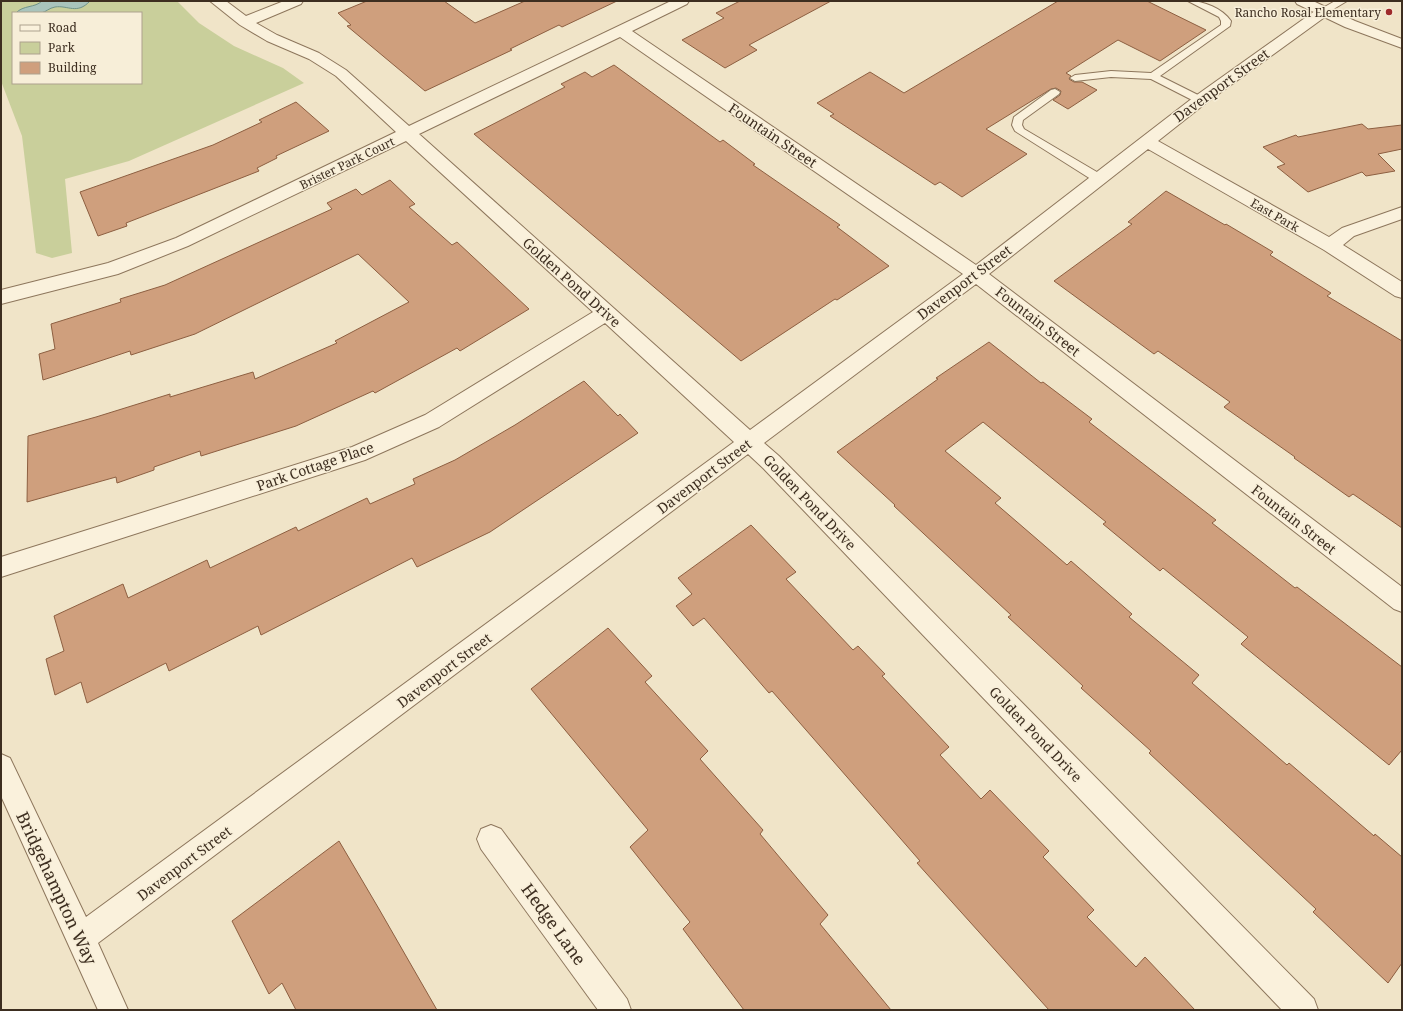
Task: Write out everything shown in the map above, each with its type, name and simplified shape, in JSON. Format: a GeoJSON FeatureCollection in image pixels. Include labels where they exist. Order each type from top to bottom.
{"type":"FeatureCollection","features":[{"type":"Feature","properties":{"kind":"street","name":"Golden Pond Drive"},"geometry":{"type":"LineString","coordinates":[[217,1],[245,22],[272,38],[314,56],[341,73],[751,442],[1303,1010]]}},
{"type":"Feature","properties":{"kind":"street"},"geometry":{"type":"LineString","coordinates":[[245,22],[296,1]]}},
{"type":"Feature","properties":{"kind":"street","name":"Brister Park Court"},"geometry":{"type":"LineString","coordinates":[[1,297],[112,269],[182,242],[682,1]]}},
{"type":"Feature","properties":{"kind":"street"},"geometry":{"type":"LineString","coordinates":[[1302,1],[1333,6],[1350,24],[1402,44]]}},
{"type":"Feature","properties":{"kind":"street","name":"Davenport Street"},"geometry":{"type":"LineString","coordinates":[[81,938],[976,274],[1200,100],[1333,6]]}},
{"type":"Feature","properties":{"kind":"street","name":"Fountain Street"},"geometry":{"type":"LineString","coordinates":[[622,31],[976,274],[1402,601]]}},
{"type":"Feature","properties":{"kind":"street","name":"East Park"},"geometry":{"type":"LineString","coordinates":[[1146,141],[1330,246],[1402,291]]}},
{"type":"Feature","properties":{"kind":"street"},"geometry":{"type":"LineString","coordinates":[[1330,246],[1348,232],[1402,213]]}},
{"type":"Feature","properties":{"kind":"street","name":"Park Cottage Place"},"geometry":{"type":"LineString","coordinates":[[1,567],[358,454],[432,421],[578,331],[606,312]]}},
{"type":"Feature","properties":{"kind":"street","name":"Bridgehampton Way"},"geometry":{"type":"LineString","coordinates":[[1,767],[113,1010]]}},
{"type":"Feature","properties":{"kind":"street","name":"Hedge Lane"},"geometry":{"type":"LineString","coordinates":[[491,838],[616,1010]]}},
{"type":"Feature","properties":{"kind":"lane"},"geometry":{"type":"LineString","coordinates":[[1153,76],[1225,26],[1226,20],[1222,15],[1193,1]]}},
{"type":"Feature","properties":{"kind":"lane"},"geometry":{"type":"LineString","coordinates":[[1075,78],[1111,74],[1153,76],[1200,100]]}},
{"type":"Feature","properties":{"kind":"lane"},"geometry":{"type":"LineString","coordinates":[[1055,92],[1018,119],[1017,125],[1020,131],[1098,178]]}},
{"type":"Feature","properties":{"kind":"green space"},"geometry":{"type":"Polygon","coordinates":[[[1,1],[177,1],[199,23],[234,46],[283,68],[304,83],[129,161],[65,179],[72,253],[52,258],[36,253],[22,136],[1,81],[1,1]]]}},
{"type":"Feature","properties":{"kind":"water"},"geometry":{"type":"Polygon","coordinates":[[[42,1],[90,1],[81,8],[77,9],[55,7],[44,12],[17,12],[42,1]]]}},
{"type":"Feature","properties":{"kind":"building"},"geometry":{"type":"Polygon","coordinates":[[[367,1],[444,1],[475,23],[525,1],[617,1],[562,27],[559,25],[510,49],[512,50],[425,91],[347,26],[351,25],[338,13],[367,1]]]}},
{"type":"Feature","properties":{"kind":"building"},"geometry":{"type":"Polygon","coordinates":[[[740,1],[831,1],[749,45],[757,50],[725,68],[682,40],[724,18],[716,13],[740,1]]]}},
{"type":"Feature","properties":{"kind":"building"},"geometry":{"type":"Polygon","coordinates":[[[1058,1],[1147,1],[1206,30],[1160,61],[1118,40],[1066,73],[1071,76],[1069,79],[1074,82],[1082,82],[1097,90],[1068,109],[1053,100],[1060,95],[1061,91],[1056,88],[1051,89],[986,129],[1027,154],[962,197],[940,182],[935,185],[830,116],[834,114],[817,103],[870,72],[904,93],[1058,1]]]}},
{"type":"Feature","properties":{"kind":"building"},"geometry":{"type":"Polygon","coordinates":[[[614,65],[720,142],[723,140],[755,164],[753,165],[840,225],[837,227],[889,266],[837,300],[835,299],[741,361],[474,134],[565,87],[561,84],[585,72],[592,77],[614,65]]]}},
{"type":"Feature","properties":{"kind":"building"},"geometry":{"type":"Polygon","coordinates":[[[296,102],[329,131],[276,156],[277,158],[257,168],[259,171],[126,223],[127,226],[98,236],[80,192],[213,145],[262,122],[259,120],[296,102]]]}},
{"type":"Feature","properties":{"kind":"building"},"geometry":{"type":"Polygon","coordinates":[[[1362,124],[1368,129],[1402,125],[1402,149],[1378,154],[1395,171],[1366,176],[1362,172],[1308,192],[1277,167],[1285,164],[1263,147],[1296,135],[1298,137],[1362,124]]]}},
{"type":"Feature","properties":{"kind":"building"},"geometry":{"type":"Polygon","coordinates":[[[390,180],[415,204],[409,207],[452,245],[457,242],[529,309],[460,351],[457,348],[375,393],[373,391],[296,426],[201,456],[200,451],[154,467],[154,470],[117,483],[116,477],[27,502],[28,436],[170,394],[170,397],[253,372],[255,379],[337,343],[335,341],[409,302],[358,254],[195,334],[131,355],[130,351],[43,380],[39,354],[55,349],[51,324],[121,302],[120,299],[165,285],[332,209],[327,203],[356,189],[362,195],[390,180]]]}},
{"type":"Feature","properties":{"kind":"building"},"geometry":{"type":"Polygon","coordinates":[[[1166,191],[1273,252],[1270,255],[1331,293],[1327,296],[1402,341],[1402,528],[1353,494],[1349,497],[1294,458],[1295,457],[1224,407],[1230,402],[1158,351],[1154,354],[1054,281],[1132,224],[1128,222],[1166,191]]]}},
{"type":"Feature","properties":{"kind":"building"},"geometry":{"type":"Polygon","coordinates":[[[989,342],[1041,383],[1043,382],[1092,419],[1089,422],[1216,520],[1212,523],[1295,588],[1297,587],[1402,667],[1402,750],[1389,765],[1241,644],[1248,637],[1163,568],[1160,571],[1103,524],[1106,522],[983,422],[945,451],[1001,498],[995,503],[1067,565],[1071,561],[1132,614],[1129,617],[1199,675],[1192,683],[1287,765],[1289,763],[1374,836],[1375,834],[1402,857],[1402,963],[1388,983],[1313,912],[1316,909],[1149,753],[1151,751],[1081,688],[1083,686],[1008,617],[1011,615],[837,452],[938,379],[936,378],[989,342]]]}},
{"type":"Feature","properties":{"kind":"building"},"geometry":{"type":"Polygon","coordinates":[[[584,381],[618,416],[620,414],[638,433],[490,532],[417,567],[412,558],[261,635],[258,626],[169,671],[166,663],[87,703],[81,682],[55,695],[46,659],[64,651],[54,616],[123,584],[128,598],[207,560],[210,568],[296,527],[298,531],[367,498],[370,504],[415,484],[413,479],[455,460],[515,425],[584,381]]]}},
{"type":"Feature","properties":{"kind":"building"},"geometry":{"type":"Polygon","coordinates":[[[751,525],[796,572],[786,579],[853,650],[858,646],[885,674],[882,676],[949,747],[940,755],[981,799],[990,790],[1049,851],[1043,857],[1094,910],[1087,917],[1136,967],[1145,957],[1195,1010],[1049,1010],[917,863],[920,861],[772,691],[769,693],[704,618],[693,626],[676,606],[692,594],[678,578],[751,525]]]}},
{"type":"Feature","properties":{"kind":"building"},"geometry":{"type":"Polygon","coordinates":[[[608,628],[652,676],[645,682],[708,751],[700,759],[763,830],[760,834],[828,915],[820,924],[891,1010],[744,1010],[683,929],[690,922],[630,847],[648,830],[531,689],[608,628]]]}},
{"type":"Feature","properties":{"kind":"building"},"geometry":{"type":"Polygon","coordinates":[[[339,841],[437,1010],[296,1010],[282,983],[269,994],[232,921],[339,841]]]}},
{"type":"Feature","properties":{"kind":"place","name":"Rancho Rosal Elementary"},"geometry":{"type":"Point","coordinates":[1389,12]}}]}
